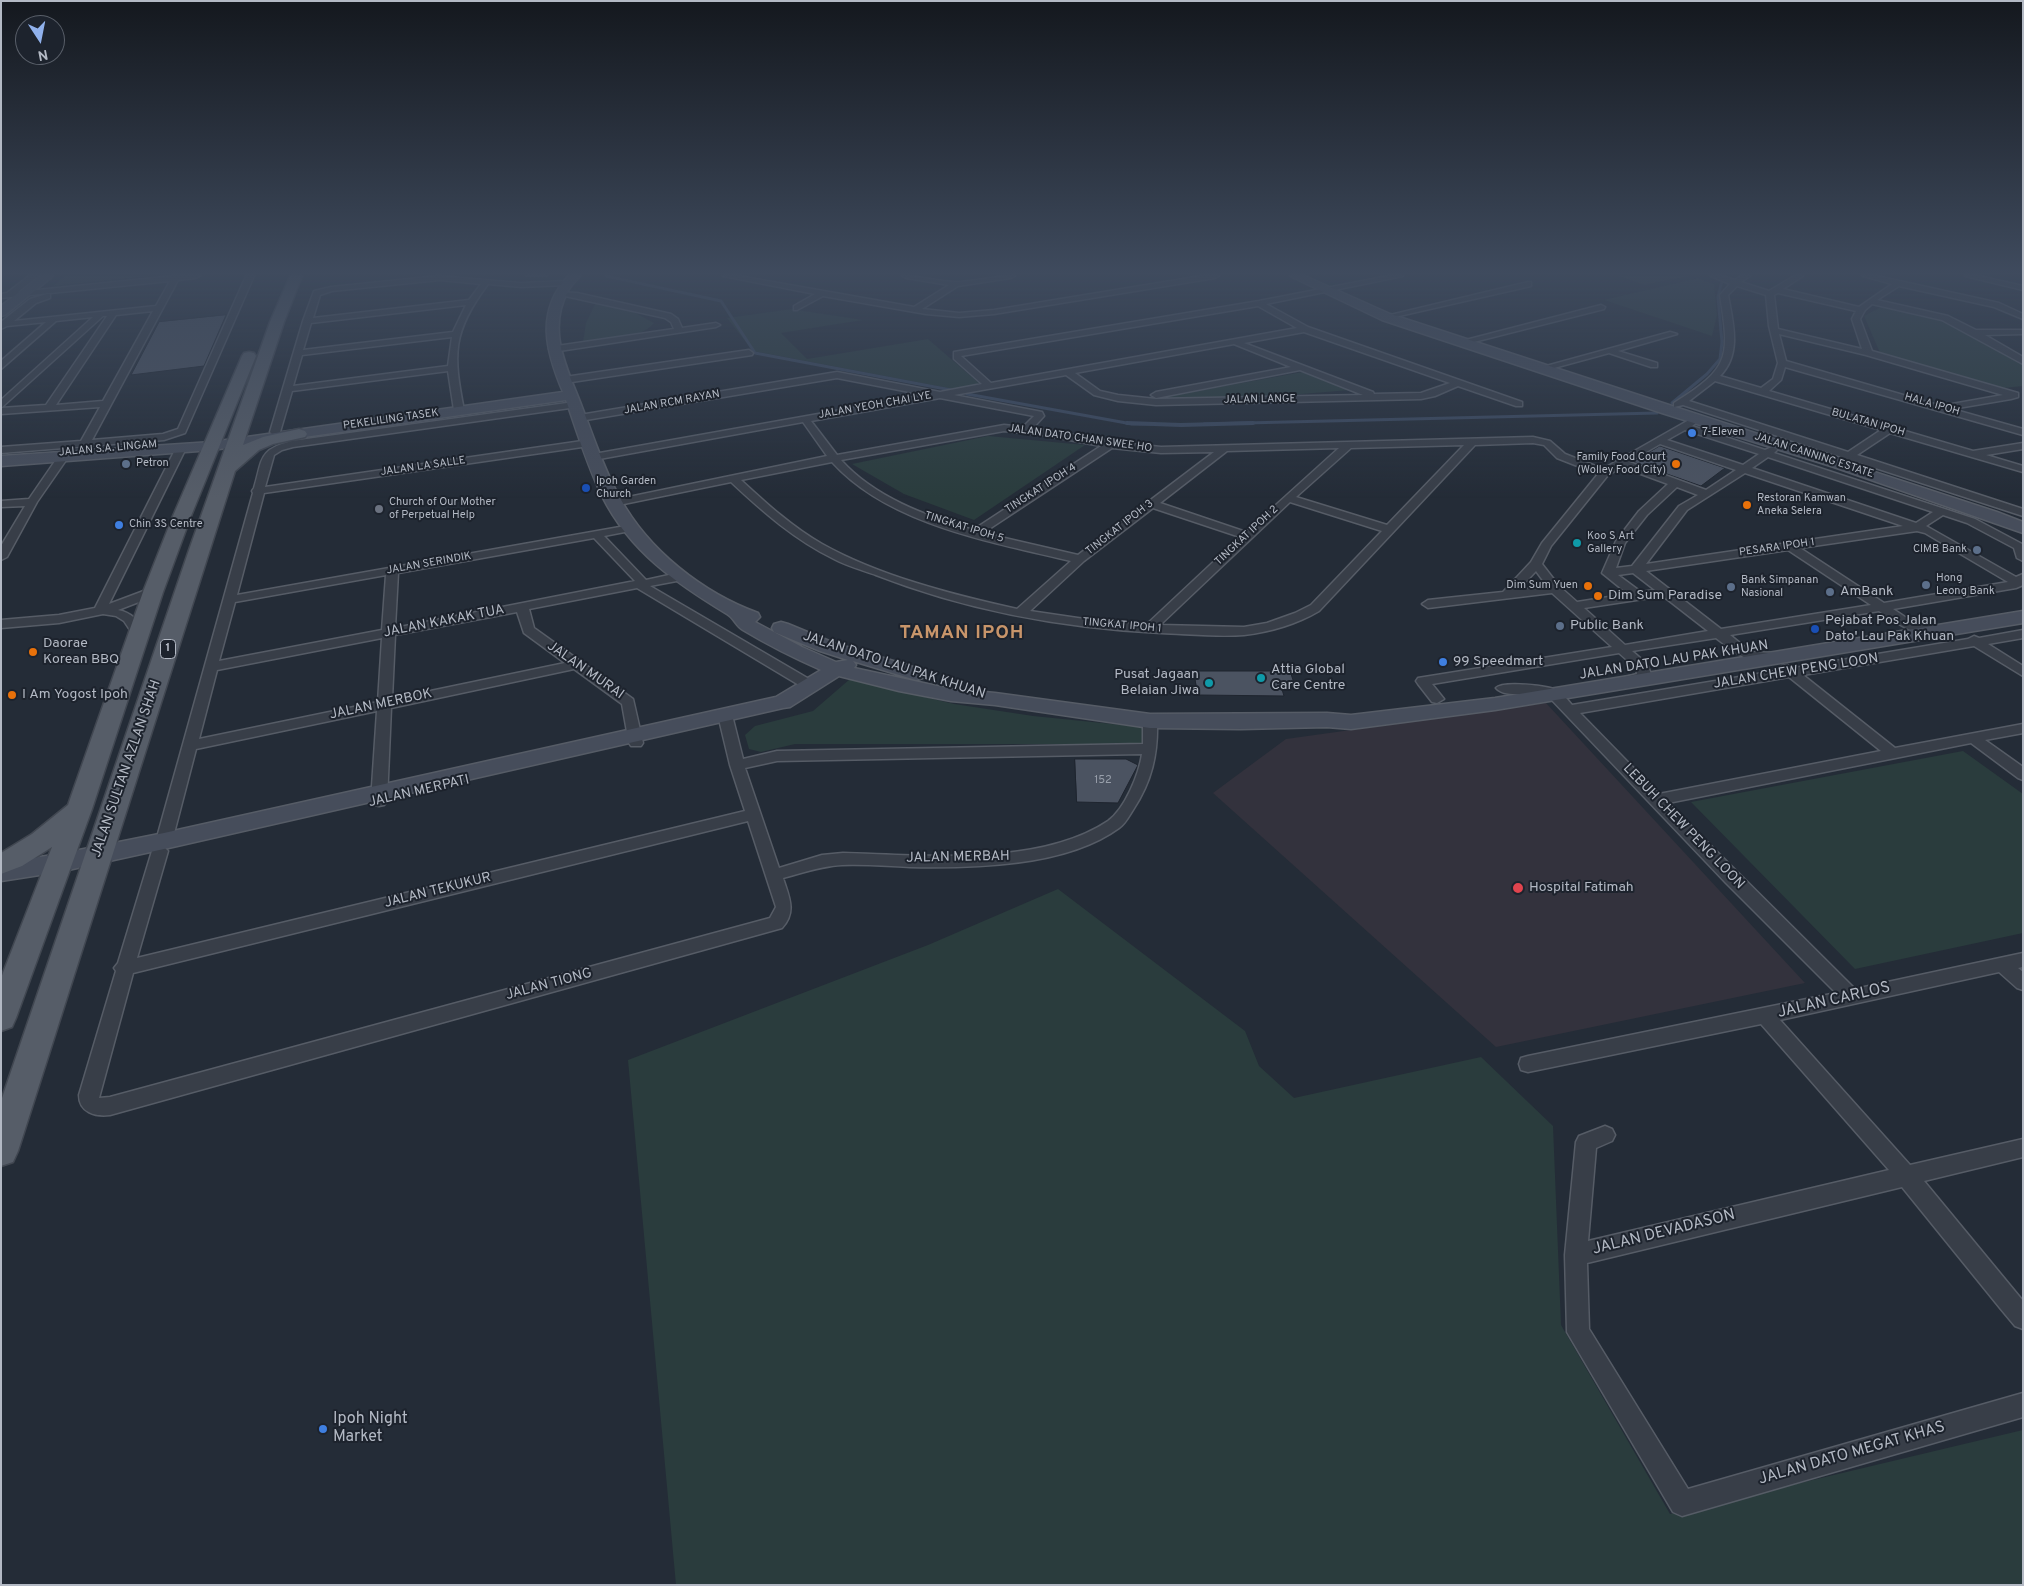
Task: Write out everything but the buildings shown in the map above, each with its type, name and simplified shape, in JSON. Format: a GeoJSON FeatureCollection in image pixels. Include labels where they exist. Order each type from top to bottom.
{"type":"FeatureCollection","features":[{"type":"Feature","properties":{"kind":"main road","name":"JALAN SULTAN AZLAN SHAH"},"geometry":{"type":"LineString","coordinates":[[1,1151],[226,474],[225,442],[253,350]]}},
{"type":"Feature","properties":{"kind":"main road","name":"JALAN SULTAN AZLAN SHAH"},"geometry":{"type":"LineString","coordinates":[[1,1018],[79,809],[138,633],[182,516],[225,442],[247,410],[267,350]]}},
{"type":"Feature","properties":{"kind":"main road","name":"JALAN DATO LAU PAK KHUAN"},"geometry":{"type":"LineString","coordinates":[[553,350],[591,450],[614,502],[630,528],[678,577],[737,613],[772,624],[827,647],[955,685],[995,699]]}},
{"type":"Feature","properties":{"kind":"main road","name":"JALAN CANNING ESTATE"},"geometry":{"type":"LineString","coordinates":[[1487,350],[1668,410],[1689,422],[1773,449],[1844,460],[1900,490],[2022,524]]}},
{"type":"Feature","properties":{"kind":"main road","name":"PEKELILING TASEK"},"geometry":{"type":"LineString","coordinates":[[225,442],[275,432],[459,408],[572,398]]}},
{"type":"Feature","properties":{"kind":"main road","name":"PEKELILING TASEK"},"geometry":{"type":"LineString","coordinates":[[225,442],[300,434],[459,408]]}},
{"type":"Feature","properties":{"kind":"main road"},"geometry":{"type":"LineString","coordinates":[[247,410],[255,427],[275,432]]}},
{"type":"Feature","properties":{"kind":"main road"},"geometry":{"type":"LineString","coordinates":[[226,474],[248,448],[259,443],[300,434]]}},
{"type":"Feature","properties":{"kind":"main road","name":"JALAN S.A. LINGAM"},"geometry":{"type":"LineString","coordinates":[[1,459],[181,448],[225,442]]}},
{"type":"Feature","properties":{"kind":"main road","name":"JALAN S.A. LINGAM"},"geometry":{"type":"LineString","coordinates":[[64,455],[225,442]]}},
{"type":"Feature","properties":{"kind":"main road","name":"JALAN DATO LAU PAK KHUAN"},"geometry":{"type":"LineString","coordinates":[[1327,720],[1354,712],[2023,607]]}},
{"type":"Feature","properties":{"kind":"main road","name":"JALAN DATO LAU PAK KHUAN"},"geometry":{"type":"LineString","coordinates":[[737,613],[746,625],[795,651],[843,669],[951,695],[995,699],[1150,721],[1327,720],[1351,722],[1620,684],[1769,657],[2023,617]]}},
{"type":"Feature","properties":{"kind":"main road"},"geometry":{"type":"LineString","coordinates":[[772,624],[796,642],[841,660],[843,669],[858,666],[922,683],[955,685]]}},
{"type":"Feature","properties":{"kind":"main road"},"geometry":{"type":"LineString","coordinates":[[749,709],[776,699],[804,682],[810,674],[811,665],[795,651]]}},
{"type":"Feature","properties":{"kind":"main road","name":"JALAN MERPATI"},"geometry":{"type":"LineString","coordinates":[[57,870],[726,719],[784,709],[804,701],[843,669]]}},
{"type":"Feature","properties":{"kind":"main road","name":"JALAN MERPATI"},"geometry":{"type":"LineString","coordinates":[[726,719],[749,709],[788,700],[843,669]]}},
{"type":"Feature","properties":{"kind":"main road"},"geometry":{"type":"LineString","coordinates":[[1,864],[30,851],[79,809]]}},
{"type":"Feature","properties":{"kind":"main road"},"geometry":{"type":"LineString","coordinates":[[1,872],[57,870]]}},
{"type":"Feature","properties":{"kind":"main road"},"geometry":{"type":"LineString","coordinates":[[1,885],[57,870]]}},
{"type":"Feature","properties":{"kind":"street"},"geometry":{"type":"LineString","coordinates":[[1,366],[19,350]]}},
{"type":"Feature","properties":{"kind":"street"},"geometry":{"type":"LineString","coordinates":[[1,405],[61,350]]}},
{"type":"Feature","properties":{"kind":"street"},"geometry":{"type":"LineString","coordinates":[[49,408],[88,350]]}},
{"type":"Feature","properties":{"kind":"street"},"geometry":{"type":"LineString","coordinates":[[85,443],[136,350]]}},
{"type":"Feature","properties":{"kind":"street"},"geometry":{"type":"LineString","coordinates":[[1,450],[164,437],[182,431],[218,350]]}},
{"type":"Feature","properties":{"kind":"street"},"geometry":{"type":"LineString","coordinates":[[275,432],[299,350]]}},
{"type":"Feature","properties":{"kind":"street"},"geometry":{"type":"LineString","coordinates":[[298,353],[323,350]]}},
{"type":"Feature","properties":{"kind":"street"},"geometry":{"type":"LineString","coordinates":[[454,350],[452,368],[459,408]]}},
{"type":"Feature","properties":{"kind":"street"},"geometry":{"type":"LineString","coordinates":[[981,350],[957,354],[957,358],[989,386]]}},
{"type":"Feature","properties":{"kind":"street","name":"JALAN YEOH CHAI LYE"},"geometry":{"type":"LineString","coordinates":[[591,450],[805,419],[1190,350]]}},
{"type":"Feature","properties":{"kind":"street"},"geometry":{"type":"LineString","coordinates":[[1254,350],[1378,397]]}},
{"type":"Feature","properties":{"kind":"street"},"geometry":{"type":"LineString","coordinates":[[1365,350],[1519,404]]}},
{"type":"Feature","properties":{"kind":"street"},"geometry":{"type":"LineString","coordinates":[[1543,368],[1614,350]]}},
{"type":"Feature","properties":{"kind":"street"},"geometry":{"type":"LineString","coordinates":[[1668,410],[1700,389],[1713,377],[1727,362],[1729,350]]}},
{"type":"Feature","properties":{"kind":"street"},"geometry":{"type":"LineString","coordinates":[[1762,392],[1777,380],[1782,363],[1779,350]]}},
{"type":"Feature","properties":{"kind":"street"},"geometry":{"type":"LineString","coordinates":[[1855,350],[2019,394]]}},
{"type":"Feature","properties":{"kind":"street"},"geometry":{"type":"LineString","coordinates":[[2004,350],[2023,361]]}},
{"type":"Feature","properties":{"kind":"street"},"geometry":{"type":"LineString","coordinates":[[1610,351],[1654,365]]}},
{"type":"Feature","properties":{"kind":"street"},"geometry":{"type":"LineString","coordinates":[[124,968],[162,846],[267,456],[272,451],[285,446],[572,398],[749,353]]}},
{"type":"Feature","properties":{"kind":"street","name":"HALA IPOH"},"geometry":{"type":"LineString","coordinates":[[1782,363],[2023,432]]}},
{"type":"Feature","properties":{"kind":"street"},"geometry":{"type":"LineString","coordinates":[[288,389],[452,368]]}},
{"type":"Feature","properties":{"kind":"street"},"geometry":{"type":"LineString","coordinates":[[1132,400],[1299,368]]}},
{"type":"Feature","properties":{"kind":"street","name":"JALAN LANGE"},"geometry":{"type":"LineString","coordinates":[[1068,372],[1098,393],[1132,400],[1191,402],[1432,394],[1458,383]]}},
{"type":"Feature","properties":{"kind":"street","name":"JALAN RCM RAYAN"},"geometry":{"type":"LineString","coordinates":[[572,398],[832,376],[942,394],[1039,414],[1025,430]]}},
{"type":"Feature","properties":{"kind":"street","name":"BULATAN IPOH"},"geometry":{"type":"LineString","coordinates":[[1713,377],[2023,470]]}},
{"type":"Feature","properties":{"kind":"street"},"geometry":{"type":"LineString","coordinates":[[1942,408],[2019,394]]}},
{"type":"Feature","properties":{"kind":"street"},"geometry":{"type":"LineString","coordinates":[[1682,402],[2022,524]]}},
{"type":"Feature","properties":{"kind":"street"},"geometry":{"type":"LineString","coordinates":[[1,411],[106,404]]}},
{"type":"Feature","properties":{"kind":"street","name":"TINGKAT IPOH 5"},"geometry":{"type":"LineString","coordinates":[[805,419],[847,472],[874,492],[930,519],[975,533],[1080,559]]}},
{"type":"Feature","properties":{"kind":"street"},"geometry":{"type":"LineString","coordinates":[[1507,594],[1536,564],[1546,546],[1604,473],[1661,441],[1689,422]]}},
{"type":"Feature","properties":{"kind":"street","name":"JALAN DATO CHAN SWEE HO"},"geometry":{"type":"LineString","coordinates":[[614,502],[834,458],[1004,428],[1137,450],[1527,440],[1540,441],[1552,447],[1561,456],[1604,473]]}},
{"type":"Feature","properties":{"kind":"street"},"geometry":{"type":"LineString","coordinates":[[1844,460],[1889,429]]}},
{"type":"Feature","properties":{"kind":"street"},"geometry":{"type":"LineString","coordinates":[[1661,441],[1918,527],[1936,534],[2020,580]]}},
{"type":"Feature","properties":{"kind":"street","name":"TINGKAT IPOH 1"},"geometry":{"type":"LineString","coordinates":[[733,478],[776,519],[798,535],[833,554],[895,580],[949,597],[1020,613],[1080,622],[1149,629],[1244,631],[1305,615],[1316,608],[1472,442]]}},
{"type":"Feature","properties":{"kind":"street","name":"TINGKAT IPOH 4"},"geometry":{"type":"LineString","coordinates":[[975,533],[1108,446]]}},
{"type":"Feature","properties":{"kind":"street","name":"TINGKAT IPOH 2"},"geometry":{"type":"LineString","coordinates":[[1149,629],[1288,498],[1347,446]]}},
{"type":"Feature","properties":{"kind":"street"},"geometry":{"type":"LineString","coordinates":[[1973,454],[2023,446]]}},
{"type":"Feature","properties":{"kind":"street"},"geometry":{"type":"LineString","coordinates":[[101,609],[181,448]]}},
{"type":"Feature","properties":{"kind":"street","name":"TINGKAT IPOH 3"},"geometry":{"type":"LineString","coordinates":[[1020,613],[1080,559],[1224,449]]}},
{"type":"Feature","properties":{"kind":"street"},"geometry":{"type":"LineString","coordinates":[[1892,753],[1793,672],[1769,657],[1748,656],[1636,569],[1683,508],[1745,470],[1773,449],[1900,490],[1942,511],[1976,523],[2018,546],[2021,549],[2023,558]]}},
{"type":"Feature","properties":{"kind":"street","name":"JALAN LA SALLE"},"geometry":{"type":"LineString","coordinates":[[257,492],[591,450]]}},
{"type":"Feature","properties":{"kind":"street"},"geometry":{"type":"LineString","coordinates":[[1,557],[32,502],[64,455]]}},
{"type":"Feature","properties":{"kind":"street"},"geometry":{"type":"LineString","coordinates":[[1621,463],[1707,494]]}},
{"type":"Feature","properties":{"kind":"street"},"geometry":{"type":"LineString","coordinates":[[1638,596],[1608,573],[1620,543],[1644,513],[1675,483]]}},
{"type":"Feature","properties":{"kind":"street"},"geometry":{"type":"LineString","coordinates":[[1288,498],[1390,530]]}},
{"type":"Feature","properties":{"kind":"street"},"geometry":{"type":"LineString","coordinates":[[1,504],[32,502]]}},
{"type":"Feature","properties":{"kind":"street"},"geometry":{"type":"LineString","coordinates":[[1151,504],[1247,536]]}},
{"type":"Feature","properties":{"kind":"street","name":"PESARA IPOH 1"},"geometry":{"type":"LineString","coordinates":[[1608,573],[1918,527],[1942,511]]}},
{"type":"Feature","properties":{"kind":"street","name":"JALAN SERINDIK"},"geometry":{"type":"LineString","coordinates":[[228,600],[630,528]]}},
{"type":"Feature","properties":{"kind":"street"},"geometry":{"type":"LineString","coordinates":[[596,534],[640,584],[804,682]]}},
{"type":"Feature","properties":{"kind":"street"},"geometry":{"type":"LineString","coordinates":[[1790,546],[1912,628],[1923,630],[1955,628],[2023,672]]}},
{"type":"Feature","properties":{"kind":"street"},"geometry":{"type":"LineString","coordinates":[[1536,564],[1555,589],[1642,667],[1643,677],[1620,684]]}},
{"type":"Feature","properties":{"kind":"street"},"geometry":{"type":"LineString","coordinates":[[379,797],[392,571]]}},
{"type":"Feature","properties":{"kind":"street","name":"JALAN KAKAK TUA"},"geometry":{"type":"LineString","coordinates":[[210,668],[678,577]]}},
{"type":"Feature","properties":{"kind":"street"},"geometry":{"type":"LineString","coordinates":[[1437,700],[1423,682],[1718,632],[1882,607],[2020,580]]}},
{"type":"Feature","properties":{"kind":"street"},"geometry":{"type":"LineString","coordinates":[[1428,604],[1555,589]]}},
{"type":"Feature","properties":{"kind":"street"},"geometry":{"type":"LineString","coordinates":[[1,624],[85,614],[135,600],[153,592]]}},
{"type":"Feature","properties":{"kind":"street"},"geometry":{"type":"LineString","coordinates":[[1575,606],[1666,592]]}},
{"type":"Feature","properties":{"kind":"street","name":"JALAN MURAI"},"geometry":{"type":"LineString","coordinates":[[522,607],[528,630],[574,665],[628,702],[636,739]]}},
{"type":"Feature","properties":{"kind":"street"},"geometry":{"type":"LineString","coordinates":[[101,609],[122,614],[133,620],[138,633]]}},
{"type":"Feature","properties":{"kind":"street"},"geometry":{"type":"LineString","coordinates":[[1,632],[19,623]]}},
{"type":"Feature","properties":{"kind":"street","name":"JALAN CHEW PENG LOON"},"geometry":{"type":"LineString","coordinates":[[1569,710],[2023,634]]}},
{"type":"Feature","properties":{"kind":"street","name":"JALAN MERBOK"},"geometry":{"type":"LineString","coordinates":[[189,746],[574,665]]}},
{"type":"Feature","properties":{"kind":"street"},"geometry":{"type":"LineString","coordinates":[[1503,688],[1514,691],[1541,689],[1554,694]]}},
{"type":"Feature","properties":{"kind":"street","name":"LEBUH CHEW PENG LOON"},"geometry":{"type":"LineString","coordinates":[[1554,694],[1850,996]]}},
{"type":"Feature","properties":{"kind":"street","name":"JALAN TIONG"},"geometry":{"type":"LineString","coordinates":[[124,968],[89,1095],[89,1102],[93,1106],[100,1108],[769,926],[776,923],[784,913],[774,874],[737,765],[726,719]]}},
{"type":"Feature","properties":{"kind":"street","name":"JALAN MERBAH"},"geometry":{"type":"LineString","coordinates":[[774,874],[822,861],[843,859],[992,860],[1031,855],[1078,841],[1115,823],[1134,798],[1142,783],[1151,749],[1150,721]]}},
{"type":"Feature","properties":{"kind":"street"},"geometry":{"type":"LineString","coordinates":[[1656,800],[2023,728]]}},
{"type":"Feature","properties":{"kind":"street"},"geometry":{"type":"LineString","coordinates":[[1972,737],[2023,775]]}},
{"type":"Feature","properties":{"kind":"street"},"geometry":{"type":"LineString","coordinates":[[737,765],[777,756],[1151,749]]}},
{"type":"Feature","properties":{"kind":"street","name":"JALAN TEKUKUR"},"geometry":{"type":"LineString","coordinates":[[124,968],[753,814]]}},
{"type":"Feature","properties":{"kind":"street","name":"JALAN CARLOS"},"geometry":{"type":"LineString","coordinates":[[2023,960],[1850,996],[1765,1016],[1906,1175],[1985,1275],[2023,1318]]}},
{"type":"Feature","properties":{"kind":"street"},"geometry":{"type":"LineString","coordinates":[[2003,965],[2023,983]]}},
{"type":"Feature","properties":{"kind":"street"},"geometry":{"type":"LineString","coordinates":[[1528,1064],[1765,1016]]}},
{"type":"Feature","properties":{"kind":"street"},"geometry":{"type":"LineString","coordinates":[[1576,1255],[1586,1142],[1605,1135]]}},
{"type":"Feature","properties":{"kind":"street","name":"JALAN DEVADASON"},"geometry":{"type":"LineString","coordinates":[[1682,1503],[1578,1332],[1576,1255],[2023,1148]]}},
{"type":"Feature","properties":{"kind":"street","name":"JALAN DATO MEGAT KHAS"},"geometry":{"type":"LineString","coordinates":[[1682,1503],[2023,1405]]}},
{"type":"Feature","properties":{"kind":"shaded area"},"geometry":{"type":"Polygon","coordinates":[[[798,350],[807,359],[861,350],[941,350],[981,385],[953,389],[753,351],[798,350]]]}},
{"type":"Feature","properties":{"kind":"shaded area"},"geometry":{"type":"Polygon","coordinates":[[[1879,350],[1996,350],[2023,365],[2023,386],[2003,388],[1881,355],[1879,350]]]}},
{"type":"Feature","properties":{"kind":"shaded area"},"geometry":{"type":"Polygon","coordinates":[[[1303,372],[1350,390],[1241,399],[1158,398],[1303,372]]]}},
{"type":"Feature","properties":{"kind":"shaded area"},"geometry":{"type":"Polygon","coordinates":[[[988,436],[1085,445],[974,520],[904,494],[852,464],[988,436]]]}},
{"type":"Feature","properties":{"kind":"shaded area"},"geometry":{"type":"Polygon","coordinates":[[[850,679],[954,704],[1033,716],[1142,727],[1144,744],[795,744],[761,752],[749,749],[745,735],[755,726],[813,711],[850,679]]]}},
{"type":"Feature","properties":{"kind":"shaded area","name":"Hospital Fatimah"},"geometry":{"type":"Polygon","coordinates":[[[1546,703],[1805,983],[1496,1047],[1213,793],[1286,739],[1546,703]]]}},
{"type":"Feature","properties":{"kind":"shaded area"},"geometry":{"type":"Polygon","coordinates":[[[1963,751],[2023,794],[2023,933],[1855,969],[1691,802],[1963,751]]]}},
{"type":"Feature","properties":{"kind":"shaded area"},"geometry":{"type":"Polygon","coordinates":[[[1058,889],[1245,1031],[1259,1066],[1294,1098],[1481,1057],[1553,1126],[1561,1325],[1670,1514],[2023,1430],[2023,1585],[676,1585],[628,1060],[928,945],[1058,889]]]}},
{"type":"Feature","properties":{"kind":"waterway"},"geometry":{"type":"LineString","coordinates":[[753,350],[755,353],[951,390]]}},
{"type":"Feature","properties":{"kind":"waterway"},"geometry":{"type":"LineString","coordinates":[[1672,403],[1707,374],[1720,359],[1721,350]]}},
{"type":"Feature","properties":{"kind":"waterway"},"geometry":{"type":"LineString","coordinates":[[967,394],[1132,424],[1153,424]]}},
{"type":"Feature","properties":{"kind":"waterway"},"geometry":{"type":"LineString","coordinates":[[1204,424],[1657,413]]}},
{"type":"Feature","properties":{"kind":"waterway"},"geometry":{"type":"LineString","coordinates":[[1127,423],[1181,425],[1253,423]]}},
{"type":"Feature","properties":{"kind":"place","name":"7-Eleven"},"geometry":{"type":"Point","coordinates":[1692,433]}},
{"type":"Feature","properties":{"kind":"place","name":"Petron"},"geometry":{"type":"Point","coordinates":[126,464]}},
{"type":"Feature","properties":{"kind":"place","name":"Family Food Court (Wolley Food City)"},"geometry":{"type":"Point","coordinates":[1676,464]}},
{"type":"Feature","properties":{"kind":"place","name":"Ipoh Garden Church"},"geometry":{"type":"Point","coordinates":[586,488]}},
{"type":"Feature","properties":{"kind":"place","name":"Restoran Kamwan Aneka Selera"},"geometry":{"type":"Point","coordinates":[1747,505]}},
{"type":"Feature","properties":{"kind":"place","name":"Church of Our Mother of Perpetual Help"},"geometry":{"type":"Point","coordinates":[379,509]}},
{"type":"Feature","properties":{"kind":"place","name":"Chin 3S Centre"},"geometry":{"type":"Point","coordinates":[119,525]}},
{"type":"Feature","properties":{"kind":"place","name":"Koo S Art Gallery"},"geometry":{"type":"Point","coordinates":[1577,543]}},
{"type":"Feature","properties":{"kind":"place","name":"CIMB Bank"},"geometry":{"type":"Point","coordinates":[1977,550]}},
{"type":"Feature","properties":{"kind":"place","name":"Hong Leong Bank"},"geometry":{"type":"Point","coordinates":[1926,585]}},
{"type":"Feature","properties":{"kind":"place","name":"Dim Sum Yuen"},"geometry":{"type":"Point","coordinates":[1588,586]}},
{"type":"Feature","properties":{"kind":"place","name":"Bank Simpanan Nasional"},"geometry":{"type":"Point","coordinates":[1731,587]}},
{"type":"Feature","properties":{"kind":"place","name":"AmBank"},"geometry":{"type":"Point","coordinates":[1830,592]}},
{"type":"Feature","properties":{"kind":"place","name":"Dim Sum Paradise"},"geometry":{"type":"Point","coordinates":[1598,596]}},
{"type":"Feature","properties":{"kind":"place","name":"Public Bank"},"geometry":{"type":"Point","coordinates":[1560,626]}},
{"type":"Feature","properties":{"kind":"place","name":"Pejabat Pos Jalan Dato' Lau Pak Khuan"},"geometry":{"type":"Point","coordinates":[1815,629]}},
{"type":"Feature","properties":{"kind":"place","name":"Daorae Korean BBQ"},"geometry":{"type":"Point","coordinates":[33,652]}},
{"type":"Feature","properties":{"kind":"place","name":"99 Speedmart"},"geometry":{"type":"Point","coordinates":[1443,662]}},
{"type":"Feature","properties":{"kind":"place","name":"Attia Global Care Centre"},"geometry":{"type":"Point","coordinates":[1261,678]}},
{"type":"Feature","properties":{"kind":"place","name":"Pusat Jagaan Belaian Jiwa"},"geometry":{"type":"Point","coordinates":[1209,683]}},
{"type":"Feature","properties":{"kind":"place","name":"I Am Yogost Ipoh"},"geometry":{"type":"Point","coordinates":[12,695]}},
{"type":"Feature","properties":{"kind":"place","name":"Hospital Fatimah"},"geometry":{"type":"Point","coordinates":[1518,888]}},
{"type":"Feature","properties":{"kind":"place","name":"Ipoh Night Market"},"geometry":{"type":"Point","coordinates":[323,1429]}},
{"type":"Feature","properties":{"kind":"district","name":"TAMAN IPOH"},"geometry":{"type":"Point","coordinates":[962,634]}}]}
